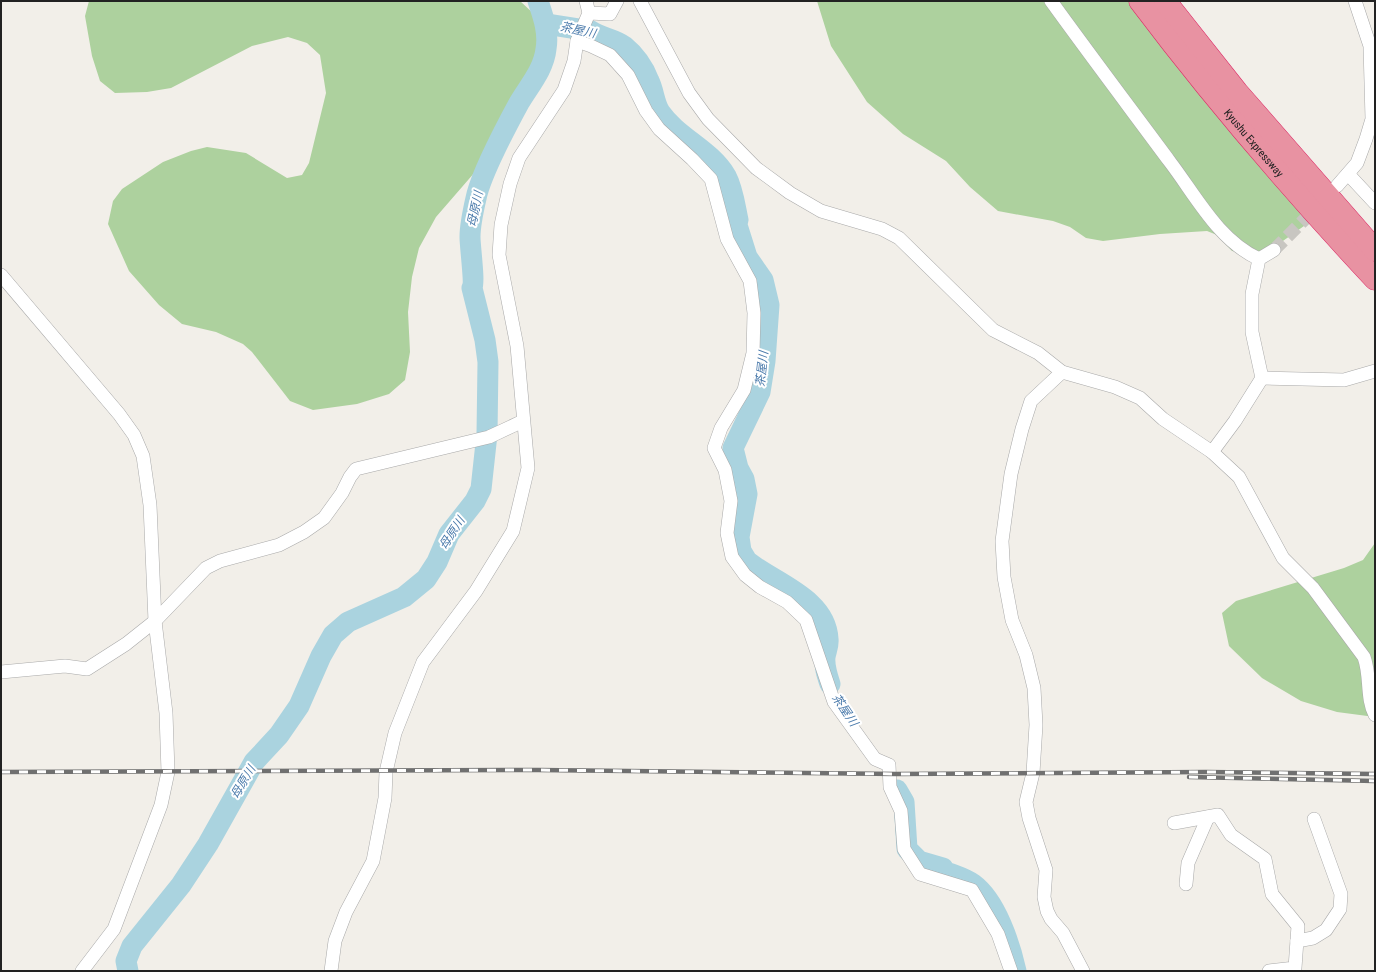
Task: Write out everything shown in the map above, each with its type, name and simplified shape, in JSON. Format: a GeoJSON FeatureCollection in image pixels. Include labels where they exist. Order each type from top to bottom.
{"type":"FeatureCollection","features":[{"type":"Feature","properties":{"kind":"highway","name":"Kyushu Expressway"},"geometry":{"type":"LineString","coordinates":[[1140,1],[1222,105],[1375,279]]}},
{"type":"Feature","properties":{"kind":"highway","name":"Kyushu Expressway"},"geometry":{"type":"LineString","coordinates":[[1165,1],[1237,92],[1375,250]]}},
{"type":"Feature","properties":{"kind":"street"},"geometry":{"type":"LineString","coordinates":[[331,971],[336,941],[346,912],[373,861],[385,798],[386,772],[395,733],[423,662],[476,591],[513,531],[528,468],[517,346],[499,255],[500,225],[510,184],[519,158],[564,90],[574,62],[577,41],[587,7],[610,14],[617,1]]}},
{"type":"Feature","properties":{"kind":"street"},"geometry":{"type":"LineString","coordinates":[[640,1],[689,93],[708,119],[756,168],[790,193],[821,211],[882,229],[899,238],[993,330],[1038,353],[1062,372],[1116,387],[1140,398],[1163,419],[1212,452],[1239,477],[1283,558],[1313,588],[1358,647],[1367,665],[1372,706],[1375,715]]}},
{"type":"Feature","properties":{"kind":"street"},"geometry":{"type":"LineString","coordinates":[[1051,1],[1181,176],[1213,222],[1245,253],[1259,259]]}},
{"type":"Feature","properties":{"kind":"street"},"geometry":{"type":"LineString","coordinates":[[1337,186],[1357,163],[1372,119],[1370,46],[1355,1]]}},
{"type":"Feature","properties":{"kind":"street"},"geometry":{"type":"LineString","coordinates":[[577,41],[610,55],[628,75],[646,111],[659,129],[692,159],[711,179],[727,239],[750,281],[754,313],[753,353],[744,390],[721,428],[714,448],[725,470],[731,501],[727,533],[732,557],[745,575],[755,583],[787,602],[806,620],[834,702],[874,759],[889,765],[890,787],[900,811],[904,849],[920,874],[972,890],[998,934],[1011,971]]}},
{"type":"Feature","properties":{"kind":"street"},"geometry":{"type":"LineString","coordinates":[[1348,174],[1375,203]]}},
{"type":"Feature","properties":{"kind":"street"},"geometry":{"type":"LineString","coordinates":[[1212,452],[1235,421],[1262,378],[1252,332],[1252,294],[1259,259],[1274,250]]}},
{"type":"Feature","properties":{"kind":"street"},"geometry":{"type":"LineString","coordinates":[[1,275],[119,414],[134,435],[143,456],[150,505],[155,621],[166,713],[168,772],[162,799],[146,847],[114,929],[82,971]]}},
{"type":"Feature","properties":{"kind":"street"},"geometry":{"type":"LineString","coordinates":[[1262,378],[1344,380],[1375,371]]}},
{"type":"Feature","properties":{"kind":"street"},"geometry":{"type":"LineString","coordinates":[[1062,372],[1032,401],[1022,429],[1011,474],[1002,548],[1004,577],[1012,620],[1026,655],[1034,688],[1036,725],[1033,773],[1026,802],[1029,818],[1046,870],[1044,897],[1047,911],[1051,919],[1063,933],[1082,971]]}},
{"type":"Feature","properties":{"kind":"street"},"geometry":{"type":"LineString","coordinates":[[1,672],[64,666],[87,669],[126,644],[155,621],[206,568],[220,561],[279,545],[304,532],[324,518],[342,493],[356,469],[489,437],[523,421]]}},
{"type":"Feature","properties":{"kind":"street"},"geometry":{"type":"LineString","coordinates":[[1174,824],[1218,815],[1231,835],[1265,859],[1272,894],[1298,926],[1296,970],[1269,971]]}},
{"type":"Feature","properties":{"kind":"street"},"geometry":{"type":"LineString","coordinates":[[1186,884],[1188,863],[1208,817]]}},
{"type":"Feature","properties":{"kind":"street"},"geometry":{"type":"LineString","coordinates":[[1297,941],[1313,938],[1326,930],[1340,909],[1341,894],[1314,820]]}},
{"type":"Feature","properties":{"kind":"green space"},"geometry":{"type":"Polygon","coordinates":[[[89,1],[520,1],[534,14],[541,35],[537,73],[501,142],[436,217],[419,248],[412,277],[408,312],[410,352],[405,380],[389,394],[357,404],[313,410],[290,401],[252,352],[243,344],[216,332],[182,324],[159,305],[129,271],[108,224],[113,201],[122,189],[163,162],[191,151],[207,147],[246,153],[287,178],[302,175],[309,163],[326,93],[320,55],[307,43],[288,37],[252,46],[171,88],[147,92],[115,93],[100,81],[92,56],[85,16],[89,1]]]}},
{"type":"Feature","properties":{"kind":"green space"},"geometry":{"type":"Polygon","coordinates":[[[817,1],[1168,1],[1335,204],[1273,248],[1254,254],[1232,251],[1217,235],[1207,231],[1160,234],[1103,241],[1086,238],[1070,227],[1053,221],[998,211],[970,187],[946,161],[903,134],[867,102],[831,46],[817,1]]]}},
{"type":"Feature","properties":{"kind":"green space"},"geometry":{"type":"Polygon","coordinates":[[[1375,543],[1375,717],[1337,712],[1301,701],[1262,678],[1229,646],[1222,613],[1236,601],[1344,568],[1363,560],[1375,543]]]}},
{"type":"Feature","properties":{"kind":"waterway","name":"母原川"},"geometry":{"type":"LineString","coordinates":[[128,971],[126,961],[132,946],[181,885],[208,844],[254,762],[279,735],[299,706],[321,656],[333,635],[348,622],[404,597],[426,579],[437,562],[449,534],[475,501],[481,489],[487,434],[488,362],[485,340],[472,288],[473,279],[470,237],[472,215],[480,184],[490,160],[519,103],[536,77],[545,56],[547,36],[544,18],[538,1]]}},
{"type":"Feature","properties":{"kind":"waterway","name":"茶屋川"},"geometry":{"type":"LineString","coordinates":[[546,24],[591,31],[624,46],[645,71],[651,85],[656,105],[667,121],[711,158],[726,176],[734,198],[738,220],[736,222],[747,257],[763,280],[769,305],[765,361],[760,392],[733,448],[738,468],[744,479],[747,494],[739,537],[741,551],[747,561],[797,593],[809,602],[818,613],[825,625],[828,639],[825,664],[830,684]]}},
{"type":"Feature","properties":{"kind":"waterway","name":"茶屋川"},"geometry":{"type":"LineString","coordinates":[[897,790],[904,802],[907,849],[919,861],[943,868],[944,871],[970,882],[981,892],[989,901],[1001,924],[1010,948],[1016,971]]}},
{"type":"Feature","properties":{"kind":"tunnel"},"geometry":{"type":"LineString","coordinates":[[1274,250],[1318,206]]}},
{"type":"Feature","properties":{"kind":"railway"},"geometry":{"type":"LineString","coordinates":[[1,772],[538,770],[897,774],[1206,772],[1375,774]]}},
{"type":"Feature","properties":{"kind":"railway"},"geometry":{"type":"LineString","coordinates":[[1189,777],[1375,781]]}}]}
